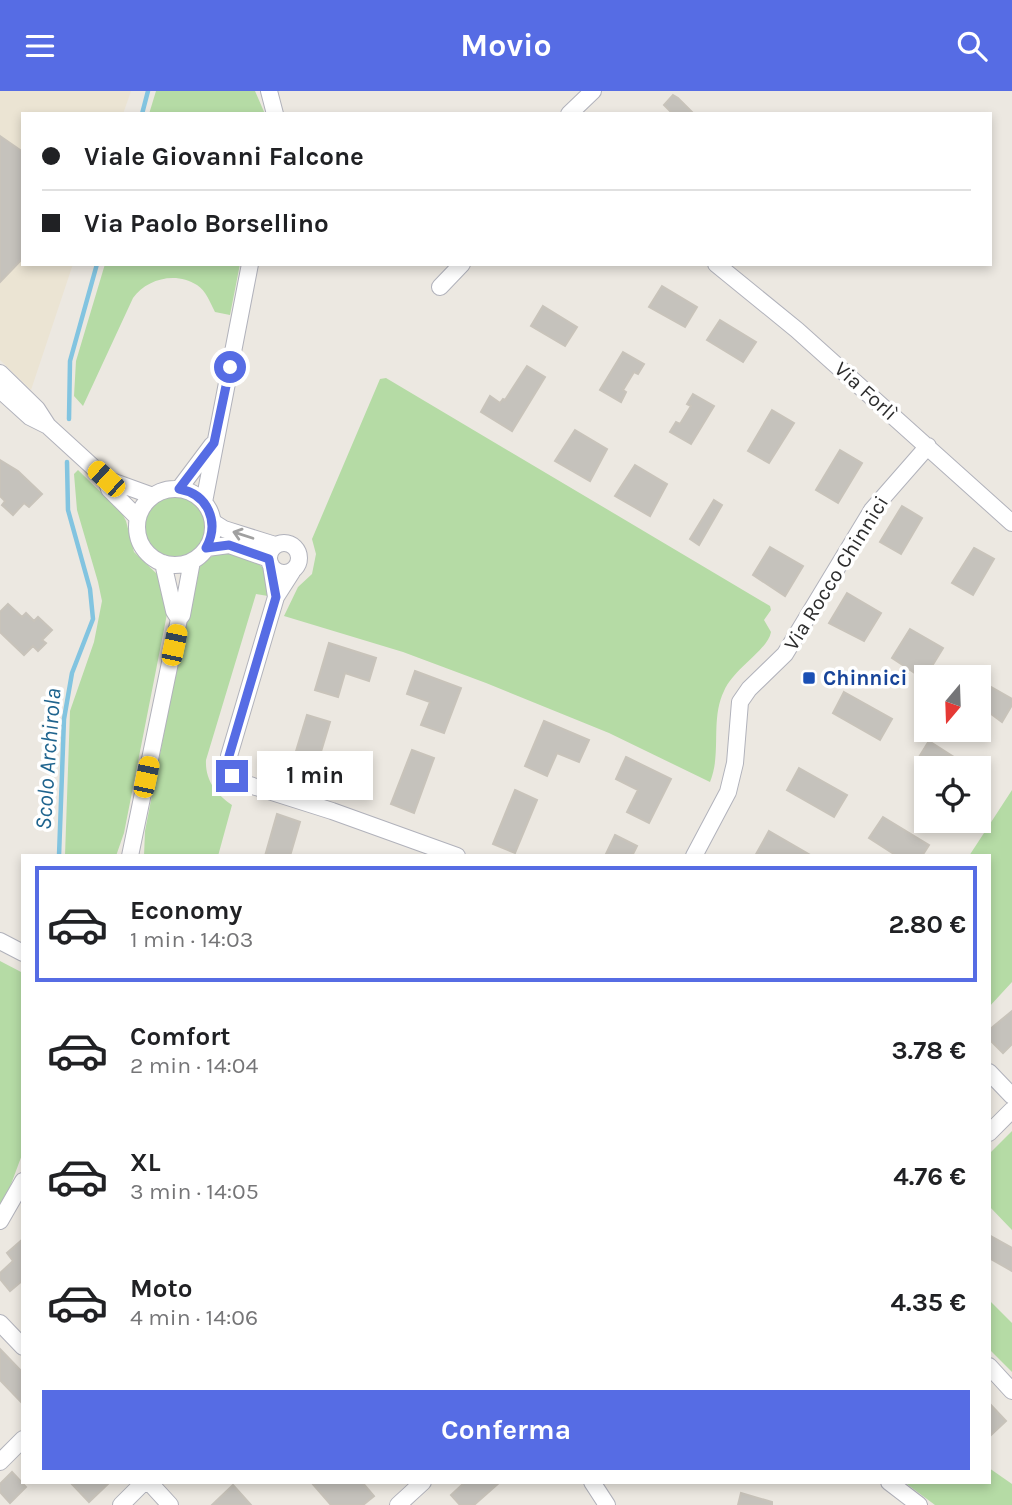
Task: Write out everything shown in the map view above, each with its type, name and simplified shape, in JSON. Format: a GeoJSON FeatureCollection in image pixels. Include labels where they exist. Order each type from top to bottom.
{"type":"FeatureCollection","features":[{"type":"Feature","properties":{"kind":"street"},"geometry":{"type":"LineString","coordinates":[[571,112],[593,91]]}},
{"type":"Feature","properties":{"kind":"street"},"geometry":{"type":"LineString","coordinates":[[270,92],[275,112]]}},
{"type":"Feature","properties":{"kind":"street"},"geometry":{"type":"LineString","coordinates":[[204,502],[250,266]]}},
{"type":"Feature","properties":{"kind":"street"},"geometry":{"type":"LineString","coordinates":[[440,288],[460,266]]}},
{"type":"Feature","properties":{"kind":"street","name":"Via Forlì"},"geometry":{"type":"LineString","coordinates":[[718,266],[797,330],[1012,523]]}},
{"type":"Feature","properties":{"kind":"street"},"geometry":{"type":"LineString","coordinates":[[0,373],[37,409],[48,426],[106,479],[153,496]]}},
{"type":"Feature","properties":{"kind":"street"},"geometry":{"type":"LineString","coordinates":[[3,398],[48,426]]}},
{"type":"Feature","properties":{"kind":"street"},"geometry":{"type":"LineString","coordinates":[[179,489],[214,443]]}},
{"type":"Feature","properties":{"kind":"street","name":"Via Rocco Chinnici"},"geometry":{"type":"LineString","coordinates":[[695,854],[728,792],[735,763],[740,702],[749,689],[785,654],[872,510],[928,446]]}},
{"type":"Feature","properties":{"kind":"street"},"geometry":{"type":"LineString","coordinates":[[106,479],[109,489],[138,518]]}},
{"type":"Feature","properties":{"kind":"street"},"geometry":{"type":"LineString","coordinates":[[179,489],[193,493],[204,502],[213,522],[213,531],[206,548],[192,561],[177,565],[163,563],[144,549],[137,534],[138,518],[146,502],[161,492],[179,489]]}},
{"type":"Feature","properties":{"kind":"street"},"geometry":{"type":"LineString","coordinates":[[213,522],[271,557],[280,573],[292,572]]}},
{"type":"Feature","properties":{"kind":"street"},"geometry":{"type":"LineString","coordinates":[[276,597],[271,557],[282,542],[289,543],[298,551],[299,562],[276,597],[229,756],[232,776],[237,781],[332,811],[451,854]]}},
{"type":"Feature","properties":{"kind":"street"},"geometry":{"type":"LineString","coordinates":[[206,548],[229,545],[271,557]]}},
{"type":"Feature","properties":{"kind":"street"},"geometry":{"type":"LineString","coordinates":[[130,854],[192,561]]}},
{"type":"Feature","properties":{"kind":"street"},"geometry":{"type":"LineString","coordinates":[[163,563],[174,611],[179,619]]}},
{"type":"Feature","properties":{"kind":"street"},"geometry":{"type":"LineString","coordinates":[[0,940],[21,945]]}},
{"type":"Feature","properties":{"kind":"street"},"geometry":{"type":"LineString","coordinates":[[0,940],[21,952]]}},
{"type":"Feature","properties":{"kind":"street"},"geometry":{"type":"LineString","coordinates":[[991,1074],[1012,1096]]}},
{"type":"Feature","properties":{"kind":"street"},"geometry":{"type":"LineString","coordinates":[[991,1131],[1012,1110]]}},
{"type":"Feature","properties":{"kind":"street"},"geometry":{"type":"LineString","coordinates":[[0,1221],[21,1184]]}},
{"type":"Feature","properties":{"kind":"street"},"geometry":{"type":"LineString","coordinates":[[0,1323],[21,1345]]}},
{"type":"Feature","properties":{"kind":"street"},"geometry":{"type":"LineString","coordinates":[[991,1368],[1012,1391]]}},
{"type":"Feature","properties":{"kind":"street"},"geometry":{"type":"LineString","coordinates":[[0,1462],[21,1441]]}},
{"type":"Feature","properties":{"kind":"street"},"geometry":{"type":"LineString","coordinates":[[121,1505],[142,1484]]}},
{"type":"Feature","properties":{"kind":"street"},"geometry":{"type":"LineString","coordinates":[[151,1484],[170,1505]]}},
{"type":"Feature","properties":{"kind":"street"},"geometry":{"type":"LineString","coordinates":[[398,1505],[421,1484]]}},
{"type":"Feature","properties":{"kind":"street"},"geometry":{"type":"LineString","coordinates":[[593,1484],[607,1505]]}},
{"type":"Feature","properties":{"kind":"street"},"geometry":{"type":"LineString","coordinates":[[892,1484],[919,1505]]}},
{"type":"Feature","properties":{"kind":"shaded area"},"geometry":{"type":"Polygon","coordinates":[[[0,91],[131,91],[124,112],[21,112],[21,266],[72,266],[31,390],[0,360],[0,91]]]}},
{"type":"Feature","properties":{"kind":"green space"},"geometry":{"type":"Polygon","coordinates":[[[156,91],[255,91],[264,112],[150,112],[156,91]]]}},
{"type":"Feature","properties":{"kind":"green space"},"geometry":{"type":"Polygon","coordinates":[[[104,266],[240,266],[230,315],[215,312],[200,287],[180,278],[162,279],[139,291],[133,298],[83,406],[74,396],[76,361],[104,266]]]}},
{"type":"Feature","properties":{"kind":"green space"},"geometry":{"type":"Polygon","coordinates":[[[386,378],[770,606],[771,610],[764,620],[771,632],[769,639],[735,675],[720,702],[715,760],[710,782],[609,733],[486,683],[403,652],[284,616],[298,587],[312,574],[316,554],[312,539],[380,379],[386,378]]]}},
{"type":"Feature","properties":{"kind":"green space"},"geometry":{"type":"Polygon","coordinates":[[[78,470],[122,513],[134,552],[158,575],[167,614],[124,833],[117,854],[65,854],[70,711],[94,642],[102,601],[77,510],[74,474],[78,470]]]}},
{"type":"Feature","properties":{"kind":"green space"},"geometry":{"type":"Polygon","coordinates":[[[174,496],[196,505],[205,527],[196,549],[174,558],[152,549],[143,527],[152,505],[174,496]]]}},
{"type":"Feature","properties":{"kind":"green space"},"geometry":{"type":"Polygon","coordinates":[[[226,551],[253,560],[263,569],[268,584],[268,596],[256,594],[206,760],[207,774],[213,786],[232,805],[219,854],[144,854],[145,831],[195,574],[201,565],[216,554],[226,551]]]}},
{"type":"Feature","properties":{"kind":"green space"},"geometry":{"type":"Polygon","coordinates":[[[1012,790],[1012,982],[991,1005],[991,854],[970,854],[984,833],[991,833],[991,822],[1012,790]]]}},
{"type":"Feature","properties":{"kind":"green space"},"geometry":{"type":"Polygon","coordinates":[[[0,961],[21,972],[21,1157],[0,1207],[0,961]]]}},
{"type":"Feature","properties":{"kind":"green space"},"geometry":{"type":"Polygon","coordinates":[[[1012,1131],[1012,1230],[991,1208],[991,1152],[1012,1131]]]}},
{"type":"Feature","properties":{"kind":"green space"},"geometry":{"type":"Polygon","coordinates":[[[991,1302],[1012,1323],[1012,1372],[991,1351],[991,1302]]]}},
{"type":"Feature","properties":{"kind":"green space"},"geometry":{"type":"Polygon","coordinates":[[[991,1469],[1012,1484],[1012,1505],[935,1505],[907,1484],[991,1484],[991,1469]]]}},
{"type":"Feature","properties":{"kind":"building"},"geometry":{"type":"Polygon","coordinates":[[[673,95],[692,112],[671,112],[664,105],[673,95]]]}},
{"type":"Feature","properties":{"kind":"building"},"geometry":{"type":"Polygon","coordinates":[[[0,136],[21,151],[21,260],[0,282],[0,136]]]}},
{"type":"Feature","properties":{"kind":"building"},"geometry":{"type":"Polygon","coordinates":[[[662,286],[697,307],[685,327],[649,307],[662,286]]]}},
{"type":"Feature","properties":{"kind":"building"},"geometry":{"type":"Polygon","coordinates":[[[543,306],[577,327],[565,346],[531,326],[543,306]]]}},
{"type":"Feature","properties":{"kind":"building"},"geometry":{"type":"Polygon","coordinates":[[[720,320],[756,342],[743,362],[707,340],[720,320]]]}},
{"type":"Feature","properties":{"kind":"building"},"geometry":{"type":"Polygon","coordinates":[[[623,352],[644,364],[638,374],[634,372],[623,390],[626,392],[621,402],[600,390],[623,352]]]}},
{"type":"Feature","properties":{"kind":"building"},"geometry":{"type":"Polygon","coordinates":[[[527,366],[545,377],[512,431],[481,412],[490,396],[500,403],[505,400],[527,366]]]}},
{"type":"Feature","properties":{"kind":"building"},"geometry":{"type":"Polygon","coordinates":[[[693,394],[714,406],[691,444],[670,432],[676,422],[680,424],[691,406],[687,404],[693,394]]]}},
{"type":"Feature","properties":{"kind":"building"},"geometry":{"type":"Polygon","coordinates":[[[772,410],[794,423],[769,463],[748,451],[772,410]]]}},
{"type":"Feature","properties":{"kind":"building"},"geometry":{"type":"Polygon","coordinates":[[[575,430],[607,449],[590,481],[555,461],[575,430]]]}},
{"type":"Feature","properties":{"kind":"building"},"geometry":{"type":"Polygon","coordinates":[[[840,450],[862,463],[838,503],[816,490],[840,450]]]}},
{"type":"Feature","properties":{"kind":"building"},"geometry":{"type":"Polygon","coordinates":[[[0,460],[18,471],[42,494],[29,507],[24,503],[13,515],[2,505],[5,501],[0,496],[0,460]]]}},
{"type":"Feature","properties":{"kind":"building"},"geometry":{"type":"Polygon","coordinates":[[[635,465],[667,484],[650,516],[615,496],[635,465]]]}},
{"type":"Feature","properties":{"kind":"building"},"geometry":{"type":"Polygon","coordinates":[[[714,500],[722,505],[699,545],[690,539],[714,500]]]}},
{"type":"Feature","properties":{"kind":"building"},"geometry":{"type":"Polygon","coordinates":[[[902,506],[922,518],[901,554],[880,542],[902,506]]]}},
{"type":"Feature","properties":{"kind":"building"},"geometry":{"type":"Polygon","coordinates":[[[770,547],[803,566],[785,596],[753,575],[770,547]]]}},
{"type":"Feature","properties":{"kind":"building"},"geometry":{"type":"Polygon","coordinates":[[[974,548],[994,559],[973,595],[952,583],[974,548]]]}},
{"type":"Feature","properties":{"kind":"building"},"geometry":{"type":"Polygon","coordinates":[[[847,593],[881,613],[864,641],[829,623],[847,593]]]}},
{"type":"Feature","properties":{"kind":"building"},"geometry":{"type":"Polygon","coordinates":[[[8,604],[22,617],[26,613],[34,621],[38,617],[52,630],[42,640],[46,643],[38,651],[33,646],[24,655],[0,632],[0,612],[8,604]]]}},
{"type":"Feature","properties":{"kind":"building"},"geometry":{"type":"Polygon","coordinates":[[[910,629],[943,648],[933,665],[914,665],[914,672],[892,658],[910,629]]]}},
{"type":"Feature","properties":{"kind":"building"},"geometry":{"type":"Polygon","coordinates":[[[329,643],[376,658],[369,681],[345,673],[338,697],[315,690],[329,643]]]}},
{"type":"Feature","properties":{"kind":"building"},"geometry":{"type":"Polygon","coordinates":[[[415,671],[461,688],[444,733],[421,725],[430,702],[407,694],[415,671]]]}},
{"type":"Feature","properties":{"kind":"building"},"geometry":{"type":"Polygon","coordinates":[[[991,687],[1012,699],[1012,705],[1002,722],[991,714],[991,687]]]}},
{"type":"Feature","properties":{"kind":"building"},"geometry":{"type":"Polygon","coordinates":[[[844,692],[892,719],[880,740],[833,713],[844,692]]]}},
{"type":"Feature","properties":{"kind":"building"},"geometry":{"type":"Polygon","coordinates":[[[307,715],[330,722],[313,778],[290,771],[307,715]]]}},
{"type":"Feature","properties":{"kind":"building"},"geometry":{"type":"Polygon","coordinates":[[[544,721],[589,740],[579,762],[557,753],[547,776],[525,766],[544,721]]]}},
{"type":"Feature","properties":{"kind":"building"},"geometry":{"type":"Polygon","coordinates":[[[931,742],[952,756],[920,756],[931,742]]]}},
{"type":"Feature","properties":{"kind":"building"},"geometry":{"type":"Polygon","coordinates":[[[412,750],[434,758],[414,813],[391,804],[412,750]]]}},
{"type":"Feature","properties":{"kind":"building"},"geometry":{"type":"Polygon","coordinates":[[[626,757],[671,779],[649,823],[627,812],[638,790],[616,779],[626,757]]]}},
{"type":"Feature","properties":{"kind":"building"},"geometry":{"type":"Polygon","coordinates":[[[799,768],[847,795],[834,817],[787,790],[799,768]]]}},
{"type":"Feature","properties":{"kind":"building"},"geometry":{"type":"Polygon","coordinates":[[[515,790],[537,800],[515,853],[493,844],[515,790]]]}},
{"type":"Feature","properties":{"kind":"building"},"geometry":{"type":"Polygon","coordinates":[[[277,814],[300,822],[291,854],[266,854],[277,814]]]}},
{"type":"Feature","properties":{"kind":"building"},"geometry":{"type":"Polygon","coordinates":[[[883,817],[929,845],[923,854],[894,854],[869,838],[883,817]]]}},
{"type":"Feature","properties":{"kind":"building"},"geometry":{"type":"Polygon","coordinates":[[[769,831],[809,854],[756,854],[769,831]]]}},
{"type":"Feature","properties":{"kind":"building"},"geometry":{"type":"Polygon","coordinates":[[[615,835],[637,846],[633,854],[606,854],[615,835]]]}},
{"type":"Feature","properties":{"kind":"building"},"geometry":{"type":"Polygon","coordinates":[[[1012,1011],[1012,1044],[1003,1053],[991,1041],[991,1028],[1012,1011]]]}},
{"type":"Feature","properties":{"kind":"building"},"geometry":{"type":"Polygon","coordinates":[[[991,1236],[1012,1248],[1012,1271],[991,1259],[991,1236]]]}},
{"type":"Feature","properties":{"kind":"building"},"geometry":{"type":"Polygon","coordinates":[[[21,1241],[21,1282],[10,1291],[0,1279],[0,1273],[13,1261],[7,1253],[21,1241]]]}},
{"type":"Feature","properties":{"kind":"building"},"geometry":{"type":"Polygon","coordinates":[[[0,1349],[21,1371],[21,1402],[0,1380],[0,1349]]]}},
{"type":"Feature","properties":{"kind":"building"},"geometry":{"type":"Polygon","coordinates":[[[991,1405],[1006,1421],[991,1435],[991,1405]]]}},
{"type":"Feature","properties":{"kind":"building"},"geometry":{"type":"Polygon","coordinates":[[[12,1472],[26,1487],[10,1503],[0,1492],[0,1484],[12,1472]]]}},
{"type":"Feature","properties":{"kind":"building"},"geometry":{"type":"Polygon","coordinates":[[[72,1484],[108,1484],[89,1502],[72,1484]]]}},
{"type":"Feature","properties":{"kind":"building"},"geometry":{"type":"Polygon","coordinates":[[[313,1484],[364,1484],[374,1496],[363,1505],[331,1505],[313,1484]]]}},
{"type":"Feature","properties":{"kind":"building"},"geometry":{"type":"Polygon","coordinates":[[[463,1484],[498,1484],[474,1505],[460,1505],[451,1495],[463,1484]]]}},
{"type":"Feature","properties":{"kind":"building"},"geometry":{"type":"Polygon","coordinates":[[[233,1485],[251,1505],[212,1505],[233,1485]]]}},
{"type":"Feature","properties":{"kind":"building"},"geometry":{"type":"Polygon","coordinates":[[[741,1493],[772,1502],[772,1505],[738,1505],[741,1493]]]}},
{"type":"Feature","properties":{"kind":"waterway","name":"Scolo Archirola"},"geometry":{"type":"LineString","coordinates":[[143,112],[148,91]]}},
{"type":"Feature","properties":{"kind":"waterway","name":"Scolo Archirola"},"geometry":{"type":"LineString","coordinates":[[69,419],[70,361],[96,266]]}},
{"type":"Feature","properties":{"kind":"waterway","name":"Scolo Archirola"},"geometry":{"type":"LineString","coordinates":[[59,854],[64,719],[72,673],[93,619],[90,589],[68,510],[67,462]]}},
{"type":"Feature","properties":{"kind":"place","name":"Chinnici"},"geometry":{"type":"Point","coordinates":[809,678]}},
{"type":"Feature","properties":{"kind":"route"},"geometry":{"type":"LineString","coordinates":[[230,367],[214,443],[179,489],[199,497],[211,515],[213,531],[206,548],[229,545],[269,559],[271,565],[276,597],[229,756],[232,776]]}}]}
